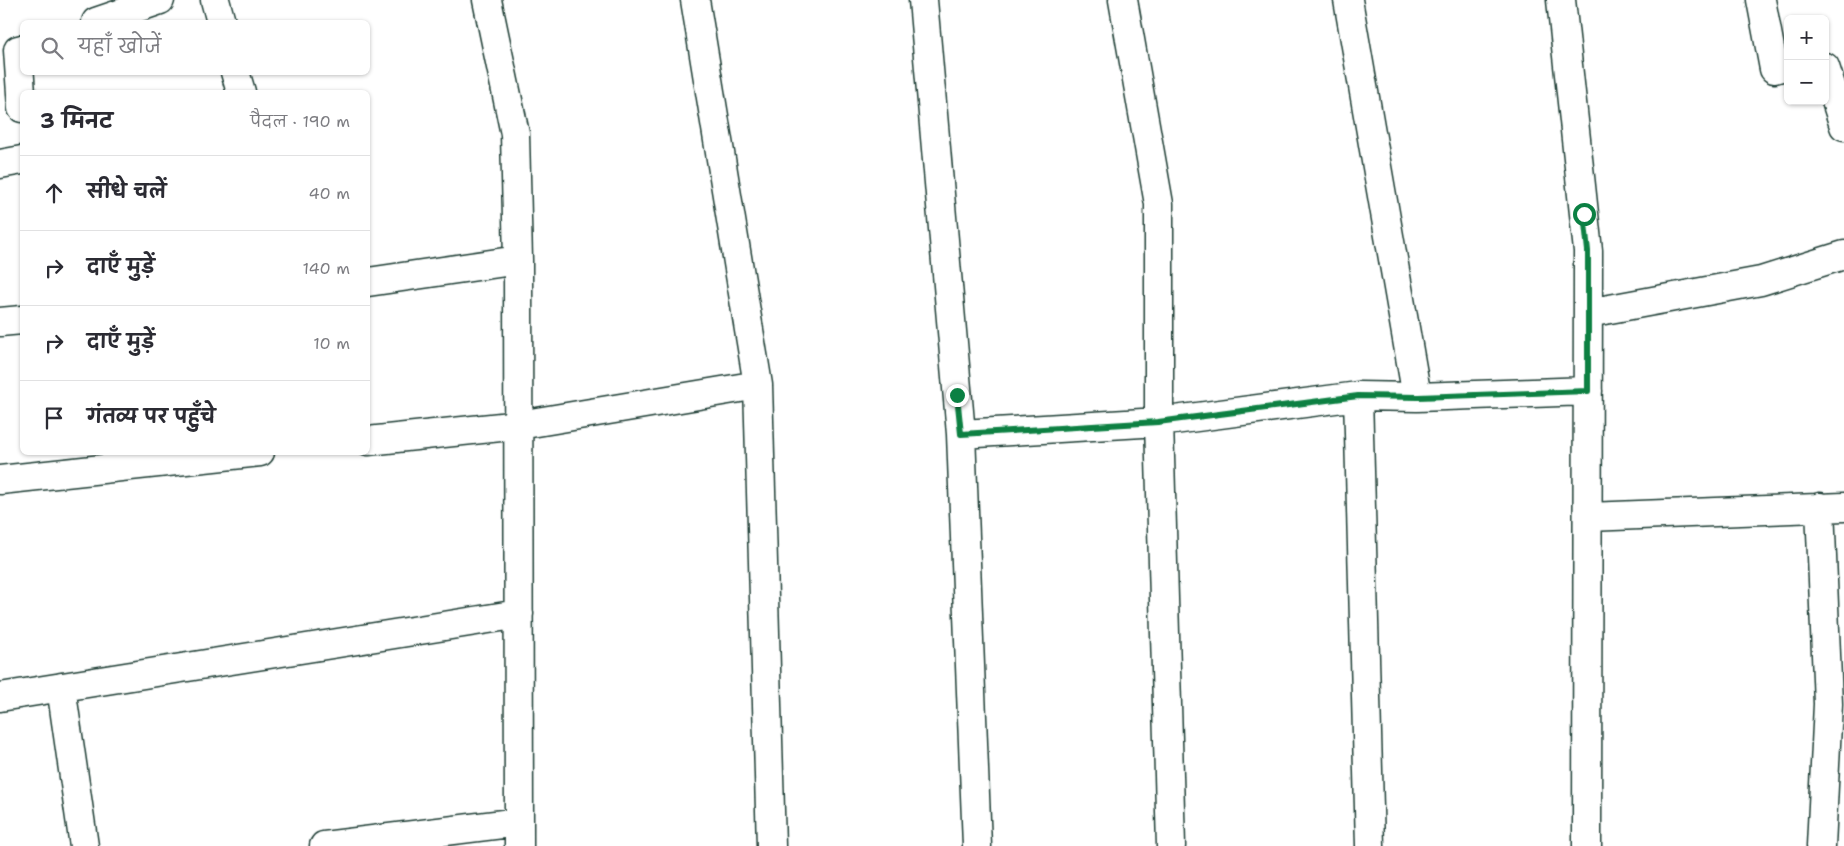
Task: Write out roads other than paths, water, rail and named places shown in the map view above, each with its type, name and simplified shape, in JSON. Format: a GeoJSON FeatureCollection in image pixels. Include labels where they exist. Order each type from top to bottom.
{"type":"FeatureCollection","features":[{"type":"Feature","properties":{"kind":"street"},"geometry":{"type":"LineString","coordinates":[[102,20],[160,0]]}},
{"type":"Feature","properties":{"kind":"street"},"geometry":{"type":"LineString","coordinates":[[215,0],[220,20]]}},
{"type":"Feature","properties":{"kind":"street"},"geometry":{"type":"LineString","coordinates":[[324,846],[519,834],[518,260],[515,134],[487,0]]}},
{"type":"Feature","properties":{"kind":"street"},"geometry":{"type":"LineString","coordinates":[[695,0],[758,385],[771,846]]}},
{"type":"Feature","properties":{"kind":"street"},"geometry":{"type":"LineString","coordinates":[[923,0],[961,434],[977,846]]}},
{"type":"Feature","properties":{"kind":"street"},"geometry":{"type":"LineString","coordinates":[[1123,0],[1159,204],[1158,422],[1171,846]]}},
{"type":"Feature","properties":{"kind":"street"},"geometry":{"type":"LineString","coordinates":[[1348,0],[1418,397]]}},
{"type":"Feature","properties":{"kind":"street"},"geometry":{"type":"LineString","coordinates":[[1561,0],[1588,251],[1587,846]]}},
{"type":"Feature","properties":{"kind":"street"},"geometry":{"type":"LineString","coordinates":[[1761,0],[1774,69],[1784,66]]}},
{"type":"Feature","properties":{"kind":"street"},"geometry":{"type":"LineString","coordinates":[[20,50],[18,50],[21,90]]}},
{"type":"Feature","properties":{"kind":"street"},"geometry":{"type":"LineString","coordinates":[[236,75],[240,90]]}},
{"type":"Feature","properties":{"kind":"street"},"geometry":{"type":"LineString","coordinates":[[1829,79],[1844,126]]}},
{"type":"Feature","properties":{"kind":"street"},"geometry":{"type":"LineString","coordinates":[[0,164],[20,160]]}},
{"type":"Feature","properties":{"kind":"street"},"geometry":{"type":"LineString","coordinates":[[1588,313],[1761,281],[1844,255]]}},
{"type":"Feature","properties":{"kind":"street"},"geometry":{"type":"LineString","coordinates":[[370,282],[518,260]]}},
{"type":"Feature","properties":{"kind":"street"},"geometry":{"type":"LineString","coordinates":[[0,322],[20,320]]}},
{"type":"Feature","properties":{"kind":"street"},"geometry":{"type":"LineString","coordinates":[[370,441],[518,425],[758,385]]}},
{"type":"Feature","properties":{"kind":"street"},"geometry":{"type":"LineString","coordinates":[[961,434],[1158,422],[1358,396],[1418,397],[1588,391]]}},
{"type":"Feature","properties":{"kind":"street"},"geometry":{"type":"LineString","coordinates":[[1358,396],[1370,846]]}},
{"type":"Feature","properties":{"kind":"street"},"geometry":{"type":"LineString","coordinates":[[0,480],[232,455]]}},
{"type":"Feature","properties":{"kind":"street"},"geometry":{"type":"LineString","coordinates":[[1588,517],[1832,507],[1836,704],[1821,846]]}},
{"type":"Feature","properties":{"kind":"street"},"geometry":{"type":"LineString","coordinates":[[0,697],[519,614]]}},
{"type":"Feature","properties":{"kind":"street"},"geometry":{"type":"LineString","coordinates":[[61,687],[84,846]]}}]}
